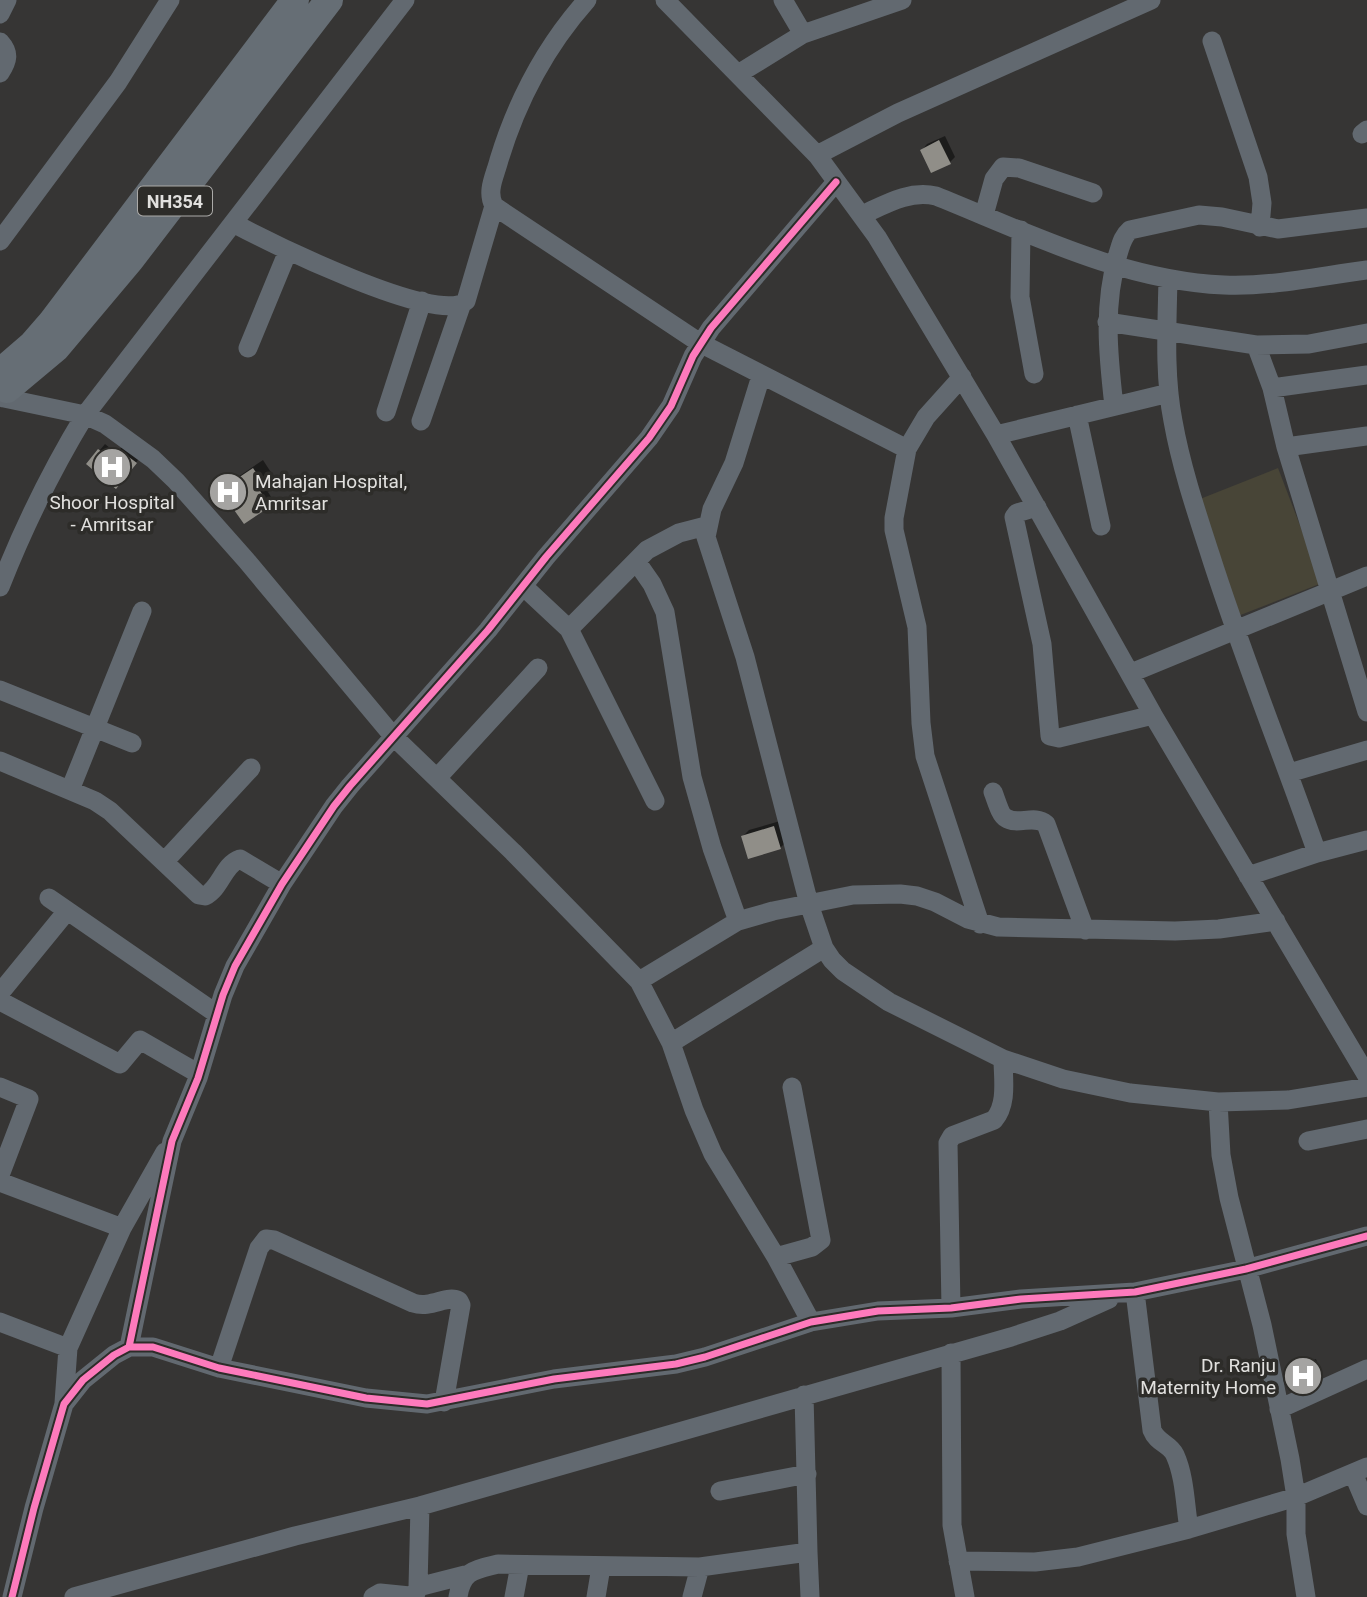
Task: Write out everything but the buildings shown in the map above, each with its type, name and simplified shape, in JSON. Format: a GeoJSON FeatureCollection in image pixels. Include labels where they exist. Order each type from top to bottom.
{"type":"FeatureCollection","features":[{"type":"Feature","properties":{"kind":"highway","name":"NH354"},"geometry":{"type":"LineString","coordinates":[[3,385],[295,0]]}},
{"type":"Feature","properties":{"kind":"highway","name":"NH354"},"geometry":{"type":"LineString","coordinates":[[3,385],[57,348],[121,270],[329,0]]}},
{"type":"Feature","properties":{"kind":"street"},"geometry":{"type":"LineString","coordinates":[[0,14],[7,0]]}},
{"type":"Feature","properties":{"kind":"street"},"geometry":{"type":"LineString","coordinates":[[0,241],[118,82],[170,0]]}},
{"type":"Feature","properties":{"kind":"street"},"geometry":{"type":"LineString","coordinates":[[0,587],[41,492],[85,415],[405,0]]}},
{"type":"Feature","properties":{"kind":"street"},"geometry":{"type":"LineString","coordinates":[[421,421],[461,306],[466,301],[494,206],[489,192],[516,113],[548,50],[565,24],[587,0]]}},
{"type":"Feature","properties":{"kind":"street"},"geometry":{"type":"LineString","coordinates":[[665,0],[817,155],[862,215],[962,377],[1153,715],[1367,1076]]}},
{"type":"Feature","properties":{"kind":"street"},"geometry":{"type":"LineString","coordinates":[[783,0],[803,34]]}},
{"type":"Feature","properties":{"kind":"street"},"geometry":{"type":"LineString","coordinates":[[737,74],[803,34],[902,0]]}},
{"type":"Feature","properties":{"kind":"street"},"geometry":{"type":"LineString","coordinates":[[817,155],[898,113],[1151,0]]}},
{"type":"Feature","properties":{"kind":"street"},"geometry":{"type":"LineString","coordinates":[[1212,41],[1258,177],[1262,203],[1260,227]]}},
{"type":"Feature","properties":{"kind":"street"},"geometry":{"type":"LineString","coordinates":[[0,42],[7,50],[8,58],[0,74]]}},
{"type":"Feature","properties":{"kind":"street"},"geometry":{"type":"LineString","coordinates":[[984,215],[994,179],[1003,167],[1019,168],[1093,192]]}},
{"type":"Feature","properties":{"kind":"street"},"geometry":{"type":"LineString","coordinates":[[12,1597],[33,1508],[64,1404],[68,1348],[122,1228],[172,1141],[199,1074],[235,965],[282,884],[334,806],[488,630],[663,421],[700,343],[733,300],[836,182]]}},
{"type":"Feature","properties":{"kind":"street"},"geometry":{"type":"LineString","coordinates":[[862,215],[900,198],[924,193],[1115,265],[1168,279],[1198,283],[1249,285],[1367,270]]}},
{"type":"Feature","properties":{"kind":"street"},"geometry":{"type":"LineString","coordinates":[[494,206],[700,343],[907,449]]}},
{"type":"Feature","properties":{"kind":"street"},"geometry":{"type":"LineString","coordinates":[[1114,406],[1107,321],[1115,265],[1123,236],[1130,230],[1199,215],[1222,216],[1260,227],[1289,228],[1367,218]]}},
{"type":"Feature","properties":{"kind":"street"},"geometry":{"type":"LineString","coordinates":[[233,223],[288,251],[349,277],[422,301],[452,307],[461,306]]}},
{"type":"Feature","properties":{"kind":"street"},"geometry":{"type":"LineString","coordinates":[[1021,230],[1020,298],[1034,374]]}},
{"type":"Feature","properties":{"kind":"street"},"geometry":{"type":"LineString","coordinates":[[248,348],[288,251]]}},
{"type":"Feature","properties":{"kind":"street"},"geometry":{"type":"LineString","coordinates":[[1168,279],[1169,393],[1173,423],[1198,517],[1235,632],[1317,853]]}},
{"type":"Feature","properties":{"kind":"street"},"geometry":{"type":"LineString","coordinates":[[386,412],[422,301]]}},
{"type":"Feature","properties":{"kind":"street"},"geometry":{"type":"LineString","coordinates":[[1107,321],[1256,345],[1309,344],[1367,333]]}},
{"type":"Feature","properties":{"kind":"street"},"geometry":{"type":"LineString","coordinates":[[1256,345],[1272,388],[1286,447],[1367,712]]}},
{"type":"Feature","properties":{"kind":"street"},"geometry":{"type":"LineString","coordinates":[[1272,388],[1367,375]]}},
{"type":"Feature","properties":{"kind":"street"},"geometry":{"type":"LineString","coordinates":[[761,376],[734,463],[706,526],[709,548],[745,656],[809,904],[824,948],[843,971],[889,1002],[1003,1059],[1063,1079],[1130,1093],[1218,1102],[1288,1100],[1367,1087]]}},
{"type":"Feature","properties":{"kind":"street"},"geometry":{"type":"LineString","coordinates":[[962,377],[926,417],[907,449],[894,530],[917,628],[924,748],[929,771],[980,924]]}},
{"type":"Feature","properties":{"kind":"street"},"geometry":{"type":"LineString","coordinates":[[3,385],[105,424],[153,459],[246,560],[393,736],[594,933],[639,981],[671,1043],[694,1110],[713,1154],[776,1257],[811,1322]]}},
{"type":"Feature","properties":{"kind":"street"},"geometry":{"type":"LineString","coordinates":[[996,435],[1169,393]]}},
{"type":"Feature","properties":{"kind":"street"},"geometry":{"type":"LineString","coordinates":[[1077,415],[1101,526]]}},
{"type":"Feature","properties":{"kind":"street"},"geometry":{"type":"LineString","coordinates":[[1286,447],[1367,436]]}},
{"type":"Feature","properties":{"kind":"street"},"geometry":{"type":"LineString","coordinates":[[1037,507],[1017,513],[1014,517],[1042,644],[1050,736],[1059,738],[1153,715]]}},
{"type":"Feature","properties":{"kind":"street"},"geometry":{"type":"LineString","coordinates":[[569,629],[648,550],[679,533],[706,526]]}},
{"type":"Feature","properties":{"kind":"street"},"geometry":{"type":"LineString","coordinates":[[636,561],[653,584],[665,612],[692,776],[712,848],[738,921]]}},
{"type":"Feature","properties":{"kind":"street"},"geometry":{"type":"LineString","coordinates":[[1131,673],[1367,576]]}},
{"type":"Feature","properties":{"kind":"street"},"geometry":{"type":"LineString","coordinates":[[523,586],[569,629],[655,801]]}},
{"type":"Feature","properties":{"kind":"street"},"geometry":{"type":"LineString","coordinates":[[70,790],[142,611]]}},
{"type":"Feature","properties":{"kind":"street"},"geometry":{"type":"LineString","coordinates":[[437,778],[538,668]]}},
{"type":"Feature","properties":{"kind":"street"},"geometry":{"type":"LineString","coordinates":[[0,690],[132,743]]}},
{"type":"Feature","properties":{"kind":"street"},"geometry":{"type":"LineString","coordinates":[[1289,774],[1367,750]]}},
{"type":"Feature","properties":{"kind":"street"},"geometry":{"type":"LineString","coordinates":[[0,761],[95,801],[110,811],[193,890],[205,896],[212,892],[233,861],[240,859],[282,884]]}},
{"type":"Feature","properties":{"kind":"street"},"geometry":{"type":"LineString","coordinates":[[164,862],[251,768]]}},
{"type":"Feature","properties":{"kind":"street"},"geometry":{"type":"LineString","coordinates":[[993,792],[1004,817],[1009,820],[1038,819],[1046,824],[1085,930]]}},
{"type":"Feature","properties":{"kind":"street"},"geometry":{"type":"LineString","coordinates":[[1248,876],[1367,840]]}},
{"type":"Feature","properties":{"kind":"street"},"geometry":{"type":"LineString","coordinates":[[639,981],[738,921],[853,895],[900,894],[935,902],[980,924],[998,927],[1200,930],[1276,921]]}},
{"type":"Feature","properties":{"kind":"street"},"geometry":{"type":"LineString","coordinates":[[48,898],[217,1014]]}},
{"type":"Feature","properties":{"kind":"street"},"geometry":{"type":"LineString","coordinates":[[0,993],[67,911]]}},
{"type":"Feature","properties":{"kind":"street"},"geometry":{"type":"LineString","coordinates":[[671,1043],[824,948]]}},
{"type":"Feature","properties":{"kind":"street"},"geometry":{"type":"LineString","coordinates":[[0,1001],[120,1064],[140,1040],[199,1074]]}},
{"type":"Feature","properties":{"kind":"street"},"geometry":{"type":"LineString","coordinates":[[951,1308],[947,1143],[952,1136],[994,1120],[999,1115],[1003,1105],[1003,1059]]}},
{"type":"Feature","properties":{"kind":"street"},"geometry":{"type":"LineString","coordinates":[[0,1087],[29,1099],[0,1175]]}},
{"type":"Feature","properties":{"kind":"street"},"geometry":{"type":"LineString","coordinates":[[776,1257],[812,1247],[821,1240],[792,1087]]}},
{"type":"Feature","properties":{"kind":"street"},"geometry":{"type":"LineString","coordinates":[[1218,1102],[1221,1155],[1246,1269],[1262,1325],[1296,1497],[1296,1534],[1306,1597]]}},
{"type":"Feature","properties":{"kind":"street"},"geometry":{"type":"LineString","coordinates":[[1308,1141],[1367,1129]]}},
{"type":"Feature","properties":{"kind":"street"},"geometry":{"type":"LineString","coordinates":[[129,1348],[172,1141]]}},
{"type":"Feature","properties":{"kind":"street"},"geometry":{"type":"LineString","coordinates":[[0,1182],[122,1228]]}},
{"type":"Feature","properties":{"kind":"street"},"geometry":{"type":"LineString","coordinates":[[64,1404],[83,1380],[114,1355],[129,1348],[153,1347],[219,1368],[366,1398],[411,1404],[444,1402],[554,1379],[676,1364],[811,1322],[878,1311],[951,1308],[1021,1299],[1127,1293],[1246,1269],[1367,1236]]}},
{"type":"Feature","properties":{"kind":"street"},"geometry":{"type":"LineString","coordinates":[[219,1368],[258,1248],[266,1239],[274,1240],[413,1303],[427,1306],[450,1298],[459,1301],[461,1305],[444,1402]]}},
{"type":"Feature","properties":{"kind":"street"},"geometry":{"type":"LineString","coordinates":[[74,1597],[295,1536],[420,1506],[951,1353],[1060,1321],[1127,1293]]}},
{"type":"Feature","properties":{"kind":"street"},"geometry":{"type":"LineString","coordinates":[[1127,1293],[1153,1430],[1158,1440],[1176,1456],[1189,1529]]}},
{"type":"Feature","properties":{"kind":"street"},"geometry":{"type":"LineString","coordinates":[[0,1322],[68,1348]]}},
{"type":"Feature","properties":{"kind":"street"},"geometry":{"type":"LineString","coordinates":[[951,1353],[951,1503],[965,1597]]}},
{"type":"Feature","properties":{"kind":"street"},"geometry":{"type":"LineString","coordinates":[[1279,1409],[1367,1368]]}},
{"type":"Feature","properties":{"kind":"street"},"geometry":{"type":"LineString","coordinates":[[804,1395],[810,1597]]}},
{"type":"Feature","properties":{"kind":"street"},"geometry":{"type":"LineString","coordinates":[[958,1561],[1035,1562],[1078,1557],[1189,1529],[1296,1497],[1360,1470],[1367,1506]]}},
{"type":"Feature","properties":{"kind":"street"},"geometry":{"type":"LineString","coordinates":[[720,1492],[807,1474]]}},
{"type":"Feature","properties":{"kind":"street"},"geometry":{"type":"LineString","coordinates":[[373,1597],[380,1592],[410,1597],[416,1593],[420,1506]]}},
{"type":"Feature","properties":{"kind":"street"},"geometry":{"type":"LineString","coordinates":[[418,1587],[498,1564],[700,1567],[808,1552]]}},
{"type":"Feature","properties":{"kind":"street"},"geometry":{"type":"LineString","coordinates":[[514,1597],[520,1565]]}},
{"type":"Feature","properties":{"kind":"street"},"geometry":{"type":"LineString","coordinates":[[596,1597],[601,1567]]}},
{"type":"Feature","properties":{"kind":"street"},"geometry":{"type":"LineString","coordinates":[[692,1597],[700,1567]]}},
{"type":"Feature","properties":{"kind":"street"},"geometry":{"type":"LineString","coordinates":[[458,1597],[459,1587],[466,1575]]}},
{"type":"Feature","properties":{"kind":"shaded area"},"geometry":{"type":"Polygon","coordinates":[[[1278,468],[1322,583],[1238,616],[1200,499],[1278,468]]]}},
{"type":"Feature","properties":{"kind":"cycle path"},"geometry":{"type":"LineString","coordinates":[[129,1347],[172,1141],[198,1078],[223,995],[235,966],[282,884],[350,786],[488,630],[546,557],[649,438],[671,406],[693,356],[711,328],[836,182]]}},
{"type":"Feature","properties":{"kind":"cycle path"},"geometry":{"type":"LineString","coordinates":[[12,1597],[64,1404],[83,1380],[114,1355],[129,1347],[153,1347],[219,1368],[366,1398],[427,1404],[554,1379],[676,1364],[811,1322],[878,1311],[951,1308],[1021,1299],[1135,1292],[1246,1269],[1367,1236]]}},
{"type":"Feature","properties":{"kind":"place","name":"Shoor Hospital - Amritsar"},"geometry":{"type":"Point","coordinates":[112,467]}},
{"type":"Feature","properties":{"kind":"place","name":"Mahajan Hospital, Amritsar"},"geometry":{"type":"Point","coordinates":[228,492]}},
{"type":"Feature","properties":{"kind":"place","name":"Dr. Ranju Maternity Home"},"geometry":{"type":"Point","coordinates":[1303,1376]}}]}
